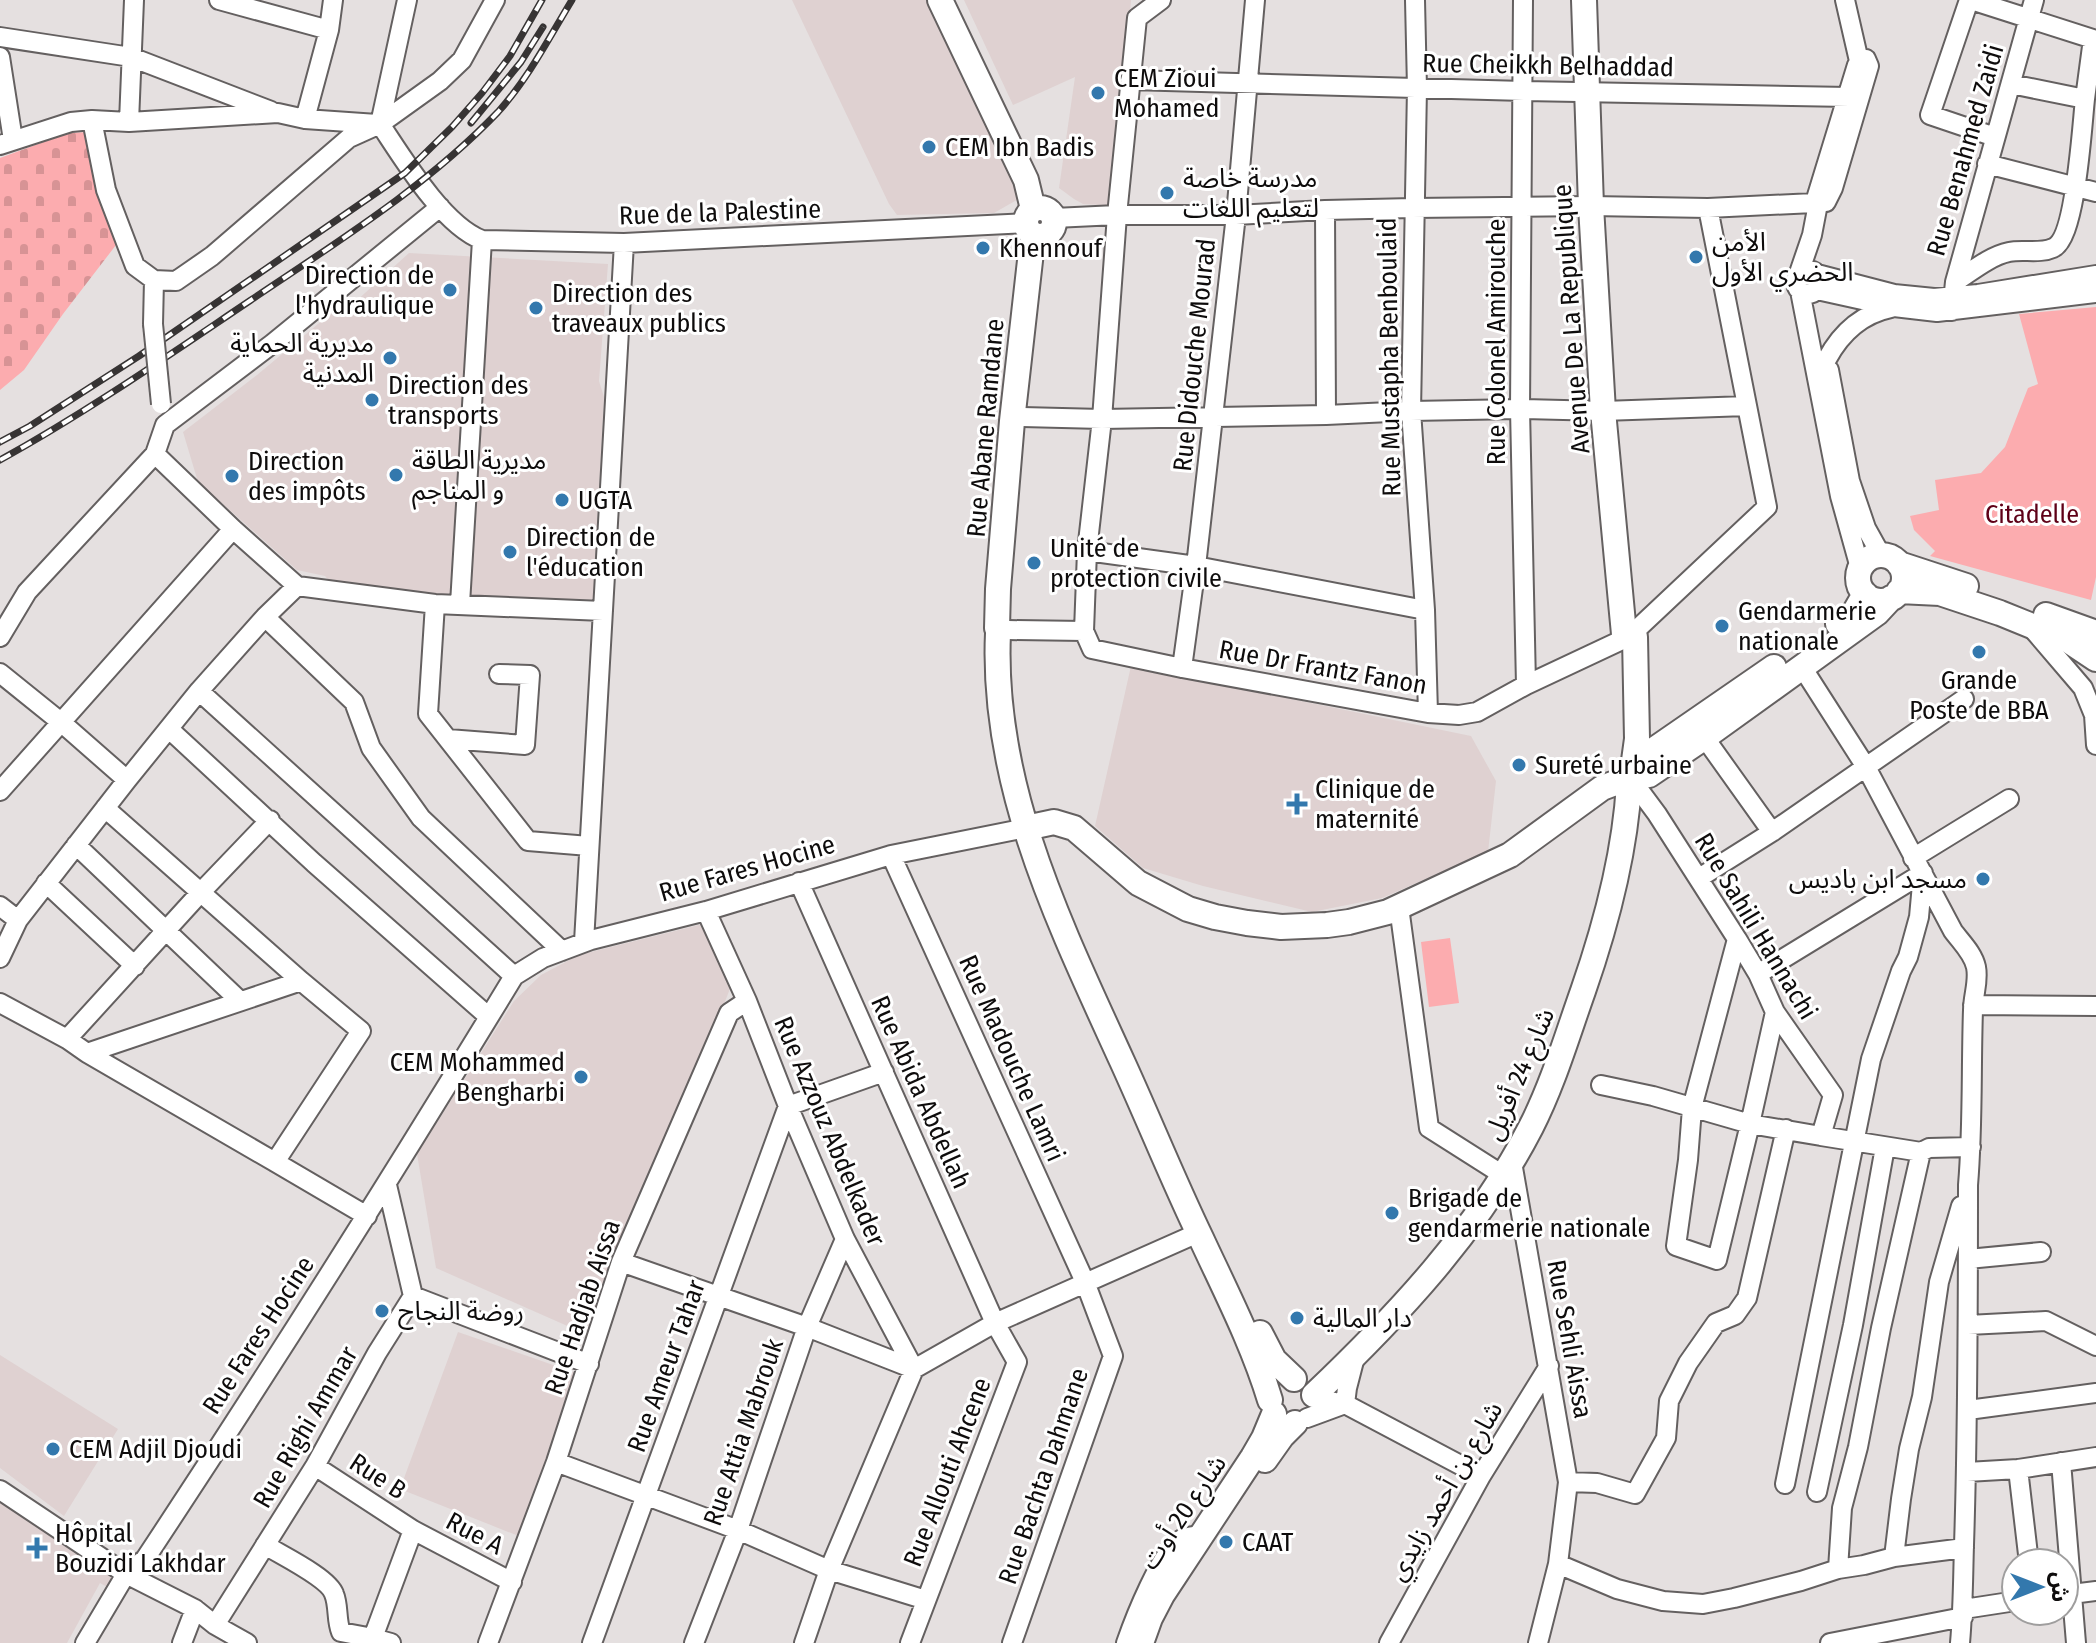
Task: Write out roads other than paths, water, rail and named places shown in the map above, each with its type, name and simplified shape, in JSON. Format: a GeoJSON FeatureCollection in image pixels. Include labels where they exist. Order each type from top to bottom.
{"type":"FeatureCollection","features":[{"type":"Feature","properties":{"kind":"main road"},"geometry":{"type":"LineString","coordinates":[[940,0],[1026,180],[1040,221]]}},
{"type":"Feature","properties":{"kind":"main road"},"geometry":{"type":"LineString","coordinates":[[955,0],[1033,163],[1046,197],[1040,221]]}},
{"type":"Feature","properties":{"kind":"main road","name":"Avenue De La Republique"},"geometry":{"type":"LineString","coordinates":[[1584,0],[1591,206],[1603,411],[1629,636],[1637,739],[1632,776]]}},
{"type":"Feature","properties":{"kind":"main road","name":"Rue Abane Ramdane"},"geometry":{"type":"LineString","coordinates":[[1003,631],[1022,417],[1040,266],[1040,221]]}},
{"type":"Feature","properties":{"kind":"main road","name":"Rue Abane Ramdane"},"geometry":{"type":"LineString","coordinates":[[1032,827],[1003,631],[997,610],[1011,437],[1040,221]]}},
{"type":"Feature","properties":{"kind":"main road"},"geometry":{"type":"LineString","coordinates":[[2096,633],[1890,559],[1868,558],[1860,568],[1858,582],[1865,594],[1877,600],[1895,595],[1940,593],[2069,641],[2096,659]]}},
{"type":"Feature","properties":{"kind":"main road"},"geometry":{"type":"LineString","coordinates":[[1700,730],[1802,667],[1877,613],[1895,595],[1903,581],[1903,575],[1890,559]]}},
{"type":"Feature","properties":{"kind":"main road"},"geometry":{"type":"LineString","coordinates":[[1700,730],[1854,613],[1865,594]]}},
{"type":"Feature","properties":{"kind":"main road","name":"Rue Fares Hocine"},"geometry":{"type":"LineString","coordinates":[[1032,827],[1054,822],[1074,828],[1138,883],[1188,909],[1263,925],[1306,926],[1349,922],[1388,912],[1510,855],[1602,788],[1632,776],[1645,756],[1700,730]]}},
{"type":"Feature","properties":{"kind":"main road","name":"شارع 24 أفريل"},"geometry":{"type":"LineString","coordinates":[[1296,1401],[1335,1375],[1355,1357],[1417,1289],[1480,1211],[1532,1125],[1595,956],[1615,879],[1632,776]]}},
{"type":"Feature","properties":{"kind":"main road"},"geometry":{"type":"LineString","coordinates":[[1032,827],[1046,888],[1057,915],[1198,1233],[1253,1350],[1296,1401]]}},
{"type":"Feature","properties":{"kind":"main road"},"geometry":{"type":"LineString","coordinates":[[1032,827],[1178,1157],[1264,1342],[1296,1401]]}},
{"type":"Feature","properties":{"kind":"main road","name":"شارع 20 أوت"},"geometry":{"type":"LineString","coordinates":[[1141,1643],[1156,1606],[1201,1535],[1264,1438],[1296,1401]]}},
{"type":"Feature","properties":{"kind":"main road","name":"شارع 20 أوت"},"geometry":{"type":"LineString","coordinates":[[1154,1643],[1167,1612],[1184,1584],[1276,1445],[1296,1401]]}},
{"type":"Feature","properties":{"kind":"street"},"geometry":{"type":"LineString","coordinates":[[129,122],[134,0]]}},
{"type":"Feature","properties":{"kind":"street"},"geometry":{"type":"LineString","coordinates":[[219,0],[329,30]]}},
{"type":"Feature","properties":{"kind":"street"},"geometry":{"type":"LineString","coordinates":[[305,119],[329,30],[333,0]]}},
{"type":"Feature","properties":{"kind":"street"},"geometry":{"type":"LineString","coordinates":[[407,0],[380,124],[437,203],[459,227],[482,240],[460,604]]}},
{"type":"Feature","properties":{"kind":"street"},"geometry":{"type":"LineString","coordinates":[[92,120],[106,190],[135,266],[154,280],[176,281],[212,256],[349,138],[380,124],[440,81],[462,60],[495,0]]}},
{"type":"Feature","properties":{"kind":"street"},"geometry":{"type":"LineString","coordinates":[[1003,631],[1084,631],[1087,551],[1102,419],[1117,215],[1137,18],[1161,0]]}},
{"type":"Feature","properties":{"kind":"street","name":"Rue Didouche Mourad"},"geometry":{"type":"LineString","coordinates":[[1182,668],[1236,215],[1255,0]]}},
{"type":"Feature","properties":{"kind":"street","name":"Rue Mustapha Benboulaid"},"geometry":{"type":"LineString","coordinates":[[1415,0],[1417,88],[1411,411],[1425,610],[1428,713]]}},
{"type":"Feature","properties":{"kind":"street","name":"Rue Colonel Amirouche"},"geometry":{"type":"LineString","coordinates":[[1523,0],[1520,409],[1526,685]]}},
{"type":"Feature","properties":{"kind":"street"},"geometry":{"type":"LineString","coordinates":[[1845,0],[1859,61],[1866,59],[1869,66],[1854,100],[1833,188],[1820,204],[1810,282],[1840,496],[1860,568]]}},
{"type":"Feature","properties":{"kind":"street"},"geometry":{"type":"LineString","coordinates":[[1810,282],[1894,307],[1937,312],[1990,260],[2007,253],[2052,249],[2064,235],[2076,187],[2093,39],[2032,9],[1970,0],[1930,115],[1995,137]]}},
{"type":"Feature","properties":{"kind":"street","name":"Rue Benahmed Zaidi"},"geometry":{"type":"LineString","coordinates":[[1953,297],[2032,9]]}},
{"type":"Feature","properties":{"kind":"street"},"geometry":{"type":"LineString","coordinates":[[0,37],[131,57],[278,113],[305,119],[380,124]]}},
{"type":"Feature","properties":{"kind":"street"},"geometry":{"type":"LineString","coordinates":[[0,57],[6,142],[71,122],[129,122],[278,113]]}},
{"type":"Feature","properties":{"kind":"street","name":"Rue Cheikkh Belhaddad"},"geometry":{"type":"LineString","coordinates":[[1130,80],[1854,100]]}},
{"type":"Feature","properties":{"kind":"street"},"geometry":{"type":"LineString","coordinates":[[2011,84],[2085,99]]}},
{"type":"Feature","properties":{"kind":"street"},"geometry":{"type":"LineString","coordinates":[[1987,164],[2096,192]]}},
{"type":"Feature","properties":{"kind":"street"},"geometry":{"type":"LineString","coordinates":[[165,425],[284,335],[437,203]]}},
{"type":"Feature","properties":{"kind":"street","name":"Rue de la Palestine"},"geometry":{"type":"LineString","coordinates":[[482,240],[624,243],[1117,215],[1820,204]]}},
{"type":"Feature","properties":{"kind":"street"},"geometry":{"type":"LineString","coordinates":[[1022,417],[1102,419],[1747,406],[1708,208]]}},
{"type":"Feature","properties":{"kind":"street"},"geometry":{"type":"LineString","coordinates":[[1325,210],[1326,415]]}},
{"type":"Feature","properties":{"kind":"street"},"geometry":{"type":"LineString","coordinates":[[584,942],[624,243]]}},
{"type":"Feature","properties":{"kind":"street"},"geometry":{"type":"LineString","coordinates":[[1953,297],[2096,275]]}},
{"type":"Feature","properties":{"kind":"street"},"geometry":{"type":"LineString","coordinates":[[0,637],[27,592],[155,454],[165,425],[153,324],[154,280]]}},
{"type":"Feature","properties":{"kind":"street"},"geometry":{"type":"LineString","coordinates":[[1810,282],[1919,297],[2096,293]]}},
{"type":"Feature","properties":{"kind":"street"},"geometry":{"type":"LineString","coordinates":[[1810,282],[1850,481],[1866,528],[1890,559]]}},
{"type":"Feature","properties":{"kind":"street"},"geometry":{"type":"LineString","coordinates":[[1827,359],[1855,325],[1877,312],[1894,307]]}},
{"type":"Feature","properties":{"kind":"street","name":"Rue Dr Frantz Fanon"},"geometry":{"type":"LineString","coordinates":[[1084,631],[1092,649],[1182,668],[1428,713],[1459,715],[1477,712],[1629,636],[1767,507],[1747,406]]}},
{"type":"Feature","properties":{"kind":"street"},"geometry":{"type":"LineString","coordinates":[[155,454],[297,586],[435,604],[603,611]]}},
{"type":"Feature","properties":{"kind":"street"},"geometry":{"type":"LineString","coordinates":[[0,791],[233,529]]}},
{"type":"Feature","properties":{"kind":"street"},"geometry":{"type":"LineString","coordinates":[[1087,551],[1196,566],[1425,610]]}},
{"type":"Feature","properties":{"kind":"street"},"geometry":{"type":"LineString","coordinates":[[0,958],[18,920],[127,780],[199,691],[297,586]]}},
{"type":"Feature","properties":{"kind":"street"},"geometry":{"type":"LineString","coordinates":[[435,604],[428,714],[528,841],[589,846]]}},
{"type":"Feature","properties":{"kind":"street"},"geometry":{"type":"LineString","coordinates":[[265,617],[354,702],[371,748],[421,818],[562,951]]}},
{"type":"Feature","properties":{"kind":"street"},"geometry":{"type":"LineString","coordinates":[[2028,624],[2083,688],[2094,715],[2096,745]]}},
{"type":"Feature","properties":{"kind":"street"},"geometry":{"type":"LineString","coordinates":[[1802,667],[1866,767],[1953,931],[1976,965],[1978,981],[1973,1005],[1968,1185],[1967,1472],[1960,1643]]}},
{"type":"Feature","properties":{"kind":"street"},"geometry":{"type":"LineString","coordinates":[[0,673],[127,780]]}},
{"type":"Feature","properties":{"kind":"street"},"geometry":{"type":"LineString","coordinates":[[448,739],[525,745],[530,675],[499,674]]}},
{"type":"Feature","properties":{"kind":"street"},"geometry":{"type":"LineString","coordinates":[[199,691],[514,976]]}},
{"type":"Feature","properties":{"kind":"street"},"geometry":{"type":"LineString","coordinates":[[1699,878],[1772,832],[1964,699]]}},
{"type":"Feature","properties":{"kind":"street"},"geometry":{"type":"LineString","coordinates":[[169,729],[314,863],[489,1017]]}},
{"type":"Feature","properties":{"kind":"street"},"geometry":{"type":"LineString","coordinates":[[1700,730],[1772,832]]}},
{"type":"Feature","properties":{"kind":"street","name":"Rue Sahili Hannachi"},"geometry":{"type":"LineString","coordinates":[[1632,776],[1737,939],[1758,974],[1775,1012],[1833,1095],[1821,1136]]}},
{"type":"Feature","properties":{"kind":"street"},"geometry":{"type":"LineString","coordinates":[[1758,974],[2009,799]]}},
{"type":"Feature","properties":{"kind":"street"},"geometry":{"type":"LineString","coordinates":[[105,808],[361,1031],[275,1162]]}},
{"type":"Feature","properties":{"kind":"street"},"geometry":{"type":"LineString","coordinates":[[67,1039],[270,820]]}},
{"type":"Feature","properties":{"kind":"street","name":"Rue Fares Hocine"},"geometry":{"type":"LineString","coordinates":[[126,1574],[145,1559],[246,1407],[387,1185],[514,976],[543,958],[584,942],[706,911],[891,855],[1032,827]]}},
{"type":"Feature","properties":{"kind":"street"},"geometry":{"type":"LineString","coordinates":[[76,845],[240,1001]]}},
{"type":"Feature","properties":{"kind":"street","name":"Rue Madouche Lamri"},"geometry":{"type":"LineString","coordinates":[[891,855],[1085,1282]]}},
{"type":"Feature","properties":{"kind":"street"},"geometry":{"type":"LineString","coordinates":[[1785,1484],[1871,1059],[1919,917],[1918,865]]}},
{"type":"Feature","properties":{"kind":"street","name":"Rue Abida Abdellah"},"geometry":{"type":"LineString","coordinates":[[799,882],[995,1323]]}},
{"type":"Feature","properties":{"kind":"street"},"geometry":{"type":"LineString","coordinates":[[46,883],[135,966]]}},
{"type":"Feature","properties":{"kind":"street"},"geometry":{"type":"LineString","coordinates":[[0,906],[18,920]]}},
{"type":"Feature","properties":{"kind":"street"},"geometry":{"type":"LineString","coordinates":[[1399,907],[1429,1128],[1507,1168]]}},
{"type":"Feature","properties":{"kind":"street","name":"Rue Azzouz Abdelkader"},"geometry":{"type":"LineString","coordinates":[[706,911],[747,1001],[845,1239],[914,1369]]}},
{"type":"Feature","properties":{"kind":"street"},"geometry":{"type":"LineString","coordinates":[[1737,939],[1692,1108],[1676,1246],[1717,1260],[1775,1012]]}},
{"type":"Feature","properties":{"kind":"street"},"geometry":{"type":"LineString","coordinates":[[87,1053],[301,981]]}},
{"type":"Feature","properties":{"kind":"street","name":"Rue Hadjab Aissa"},"geometry":{"type":"LineString","coordinates":[[488,1643],[556,1462],[621,1262],[729,1013],[747,1001]]}},
{"type":"Feature","properties":{"kind":"street"},"geometry":{"type":"LineString","coordinates":[[0,1003],[67,1039],[367,1216]]}},
{"type":"Feature","properties":{"kind":"street"},"geometry":{"type":"LineString","coordinates":[[1973,1005],[2096,1006]]}},
{"type":"Feature","properties":{"kind":"street"},"geometry":{"type":"LineString","coordinates":[[788,1106],[884,1072]]}},
{"type":"Feature","properties":{"kind":"street"},"geometry":{"type":"LineString","coordinates":[[1601,1085],[1653,1096],[1750,1124],[1854,1142],[1921,1152],[1929,1148],[1971,1147]]}},
{"type":"Feature","properties":{"kind":"street","name":"Rue Ameur Tahar"},"geometry":{"type":"LineString","coordinates":[[592,1643],[788,1106]]}},
{"type":"Feature","properties":{"kind":"street"},"geometry":{"type":"LineString","coordinates":[[1568,1482],[1597,1483],[1635,1494],[1666,1438],[1669,1401],[1688,1363],[1716,1323],[1735,1315],[1747,1298],[1786,1129]]}},
{"type":"Feature","properties":{"kind":"street"},"geometry":{"type":"LineString","coordinates":[[1817,1492],[1853,1325],[1885,1147]]}},
{"type":"Feature","properties":{"kind":"street"},"geometry":{"type":"LineString","coordinates":[[1838,1569],[1842,1508],[1858,1447],[1921,1152]]}},
{"type":"Feature","properties":{"kind":"street","name":"Rue Sehli Aissa"},"geometry":{"type":"LineString","coordinates":[[1507,1168],[1549,1366],[1568,1482],[1558,1564],[1538,1643]]}},
{"type":"Feature","properties":{"kind":"street"},"geometry":{"type":"LineString","coordinates":[[387,1185],[413,1296],[589,1364]]}},
{"type":"Feature","properties":{"kind":"street"},"geometry":{"type":"LineString","coordinates":[[1894,1557],[1905,1474],[1922,1397],[1939,1282],[1968,1185]]}},
{"type":"Feature","properties":{"kind":"street"},"geometry":{"type":"LineString","coordinates":[[804,1643],[829,1570],[914,1369],[995,1323],[1198,1233]]}},
{"type":"Feature","properties":{"kind":"street","name":"Rue Attia Mabrouk"},"geometry":{"type":"LineString","coordinates":[[694,1643],[738,1530],[807,1327],[845,1239]]}},
{"type":"Feature","properties":{"kind":"street"},"geometry":{"type":"LineString","coordinates":[[1968,1259],[2041,1252]]}},
{"type":"Feature","properties":{"kind":"street"},"geometry":{"type":"LineString","coordinates":[[621,1262],[807,1327],[914,1369]]}},
{"type":"Feature","properties":{"kind":"street","name":"Rue Bachta Dahmane"},"geometry":{"type":"LineString","coordinates":[[1012,1643],[1113,1356],[1085,1282]]}},
{"type":"Feature","properties":{"kind":"street","name":"Rue Righi Ammar"},"geometry":{"type":"LineString","coordinates":[[215,1625],[315,1466],[377,1353],[413,1296]]}},
{"type":"Feature","properties":{"kind":"street"},"geometry":{"type":"LineString","coordinates":[[1968,1325],[2046,1321],[2096,1346]]}},
{"type":"Feature","properties":{"kind":"street","name":"Rue Allouti Ahcene"},"geometry":{"type":"LineString","coordinates":[[910,1643],[1017,1362],[995,1323]]}},
{"type":"Feature","properties":{"kind":"street"},"geometry":{"type":"LineString","coordinates":[[1345,1404],[1355,1357]]}},
{"type":"Feature","properties":{"kind":"street","name":"شارع بن أحمد زايدي"},"geometry":{"type":"LineString","coordinates":[[1389,1643],[1481,1476],[1549,1366]]}},
{"type":"Feature","properties":{"kind":"street"},"geometry":{"type":"LineString","coordinates":[[1968,1410],[2096,1393]]}},
{"type":"Feature","properties":{"kind":"street"},"geometry":{"type":"LineString","coordinates":[[1296,1401],[1345,1404],[1481,1476]]}},
{"type":"Feature","properties":{"kind":"street"},"geometry":{"type":"LineString","coordinates":[[1967,1472],[2018,1469],[2096,1457]]}},
{"type":"Feature","properties":{"kind":"street"},"geometry":{"type":"LineString","coordinates":[[556,1462],[738,1530],[829,1570],[926,1600]]}},
{"type":"Feature","properties":{"kind":"street"},"geometry":{"type":"LineString","coordinates":[[2061,1462],[2065,1547]]}},
{"type":"Feature","properties":{"kind":"street","name":"Rue B"},"geometry":{"type":"LineString","coordinates":[[315,1466],[413,1530]]}},
{"type":"Feature","properties":{"kind":"street"},"geometry":{"type":"LineString","coordinates":[[2018,1469],[2027,1547]]}},
{"type":"Feature","properties":{"kind":"street"},"geometry":{"type":"LineString","coordinates":[[0,1490],[126,1574],[195,1609],[215,1625],[247,1643]]}},
{"type":"Feature","properties":{"kind":"street"},"geometry":{"type":"LineString","coordinates":[[265,1545],[328,1583],[336,1598],[341,1632],[378,1641],[413,1530]]}},
{"type":"Feature","properties":{"kind":"street","name":"Rue A"},"geometry":{"type":"LineString","coordinates":[[413,1530],[512,1582]]}},
{"type":"Feature","properties":{"kind":"street"},"geometry":{"type":"LineString","coordinates":[[1126,1643],[1140,1606],[1171,1551],[1184,1538],[1201,1535]]}},
{"type":"Feature","properties":{"kind":"street"},"geometry":{"type":"LineString","coordinates":[[1558,1564],[1617,1589],[1663,1601],[1703,1604],[1838,1569],[1894,1557],[1964,1548]]}},
{"type":"Feature","properties":{"kind":"street"},"geometry":{"type":"LineString","coordinates":[[85,1643],[126,1574]]}},
{"type":"Feature","properties":{"kind":"street"},"geometry":{"type":"LineString","coordinates":[[1830,1643],[2000,1605]]}},
{"type":"Feature","properties":{"kind":"street"},"geometry":{"type":"LineString","coordinates":[[182,1643],[195,1609]]}},
{"type":"Feature","properties":{"kind":"railway"},"geometry":{"type":"LineString","coordinates":[[0,442],[139,356],[405,173],[482,93],[510,56],[542,0]]}},
{"type":"Feature","properties":{"kind":"railway"},"geometry":{"type":"LineString","coordinates":[[0,460],[96,403],[348,235],[441,165],[509,99],[538,58],[572,0]]}},
{"type":"Feature","properties":{"kind":"railway"},"geometry":{"type":"LineString","coordinates":[[471,123],[521,62],[543,27]]}},
{"type":"Feature","properties":{"kind":"place","name":"CEM Zioui Mohamed"},"geometry":{"type":"Point","coordinates":[1098,93]}},
{"type":"Feature","properties":{"kind":"place","name":"CEM Ibn Badis"},"geometry":{"type":"Point","coordinates":[929,147]}},
{"type":"Feature","properties":{"kind":"place","name":"مدرسة خاصة لتعليم اللغات"},"geometry":{"type":"Point","coordinates":[1167,193]}},
{"type":"Feature","properties":{"kind":"place","name":"Khennouf"},"geometry":{"type":"Point","coordinates":[983,248]}},
{"type":"Feature","properties":{"kind":"place","name":"الأمن الحضري الأول"},"geometry":{"type":"Point","coordinates":[1696,257]}},
{"type":"Feature","properties":{"kind":"place","name":"Direction de l'hydraulique"},"geometry":{"type":"Point","coordinates":[450,290]}},
{"type":"Feature","properties":{"kind":"place","name":"Direction des traveaux publics"},"geometry":{"type":"Point","coordinates":[536,308]}},
{"type":"Feature","properties":{"kind":"place","name":"مديرية الحماية المدنية"},"geometry":{"type":"Point","coordinates":[390,358]}},
{"type":"Feature","properties":{"kind":"place","name":"Direction des transports"},"geometry":{"type":"Point","coordinates":[372,400]}},
{"type":"Feature","properties":{"kind":"place","name":"مديرية الطاقة و المناجم"},"geometry":{"type":"Point","coordinates":[396,475]}},
{"type":"Feature","properties":{"kind":"place","name":"Direction des impôts"},"geometry":{"type":"Point","coordinates":[232,476]}},
{"type":"Feature","properties":{"kind":"place","name":"UGTA"},"geometry":{"type":"Point","coordinates":[562,500]}},
{"type":"Feature","properties":{"kind":"place","name":"Direction de l'éducation"},"geometry":{"type":"Point","coordinates":[510,552]}},
{"type":"Feature","properties":{"kind":"place","name":"Unité de protection civile"},"geometry":{"type":"Point","coordinates":[1034,563]}},
{"type":"Feature","properties":{"kind":"place","name":"Gendarmerie nationale"},"geometry":{"type":"Point","coordinates":[1722,626]}},
{"type":"Feature","properties":{"kind":"place","name":"Grande Poste de BBA"},"geometry":{"type":"Point","coordinates":[1979,652]}},
{"type":"Feature","properties":{"kind":"place","name":"Sureté urbaine"},"geometry":{"type":"Point","coordinates":[1519,765]}},
{"type":"Feature","properties":{"kind":"place","name":"Clinique de maternité"},"geometry":{"type":"Point","coordinates":[1297,804]}},
{"type":"Feature","properties":{"kind":"place","name":"مسجد ابن باديس"},"geometry":{"type":"Point","coordinates":[1983,879]}},
{"type":"Feature","properties":{"kind":"place","name":"CEM Mohammed Bengharbi"},"geometry":{"type":"Point","coordinates":[581,1077]}},
{"type":"Feature","properties":{"kind":"place","name":"Brigade de gendarmerie nationale"},"geometry":{"type":"Point","coordinates":[1392,1213]}},
{"type":"Feature","properties":{"kind":"place","name":"روضة النجاح"},"geometry":{"type":"Point","coordinates":[382,1311]}},
{"type":"Feature","properties":{"kind":"place","name":"دار المالية"},"geometry":{"type":"Point","coordinates":[1297,1318]}},
{"type":"Feature","properties":{"kind":"place","name":"CEM Adjil Djoudi"},"geometry":{"type":"Point","coordinates":[53,1449]}},
{"type":"Feature","properties":{"kind":"place","name":"CAAT"},"geometry":{"type":"Point","coordinates":[1226,1542]}},
{"type":"Feature","properties":{"kind":"place","name":"Hôpital Bouzidi Lakhdar"},"geometry":{"type":"Point","coordinates":[37,1548]}},
{"type":"Feature","properties":{"kind":"park label","name":"Citadelle"},"geometry":{"type":"Point","coordinates":[2032,514]}}]}
